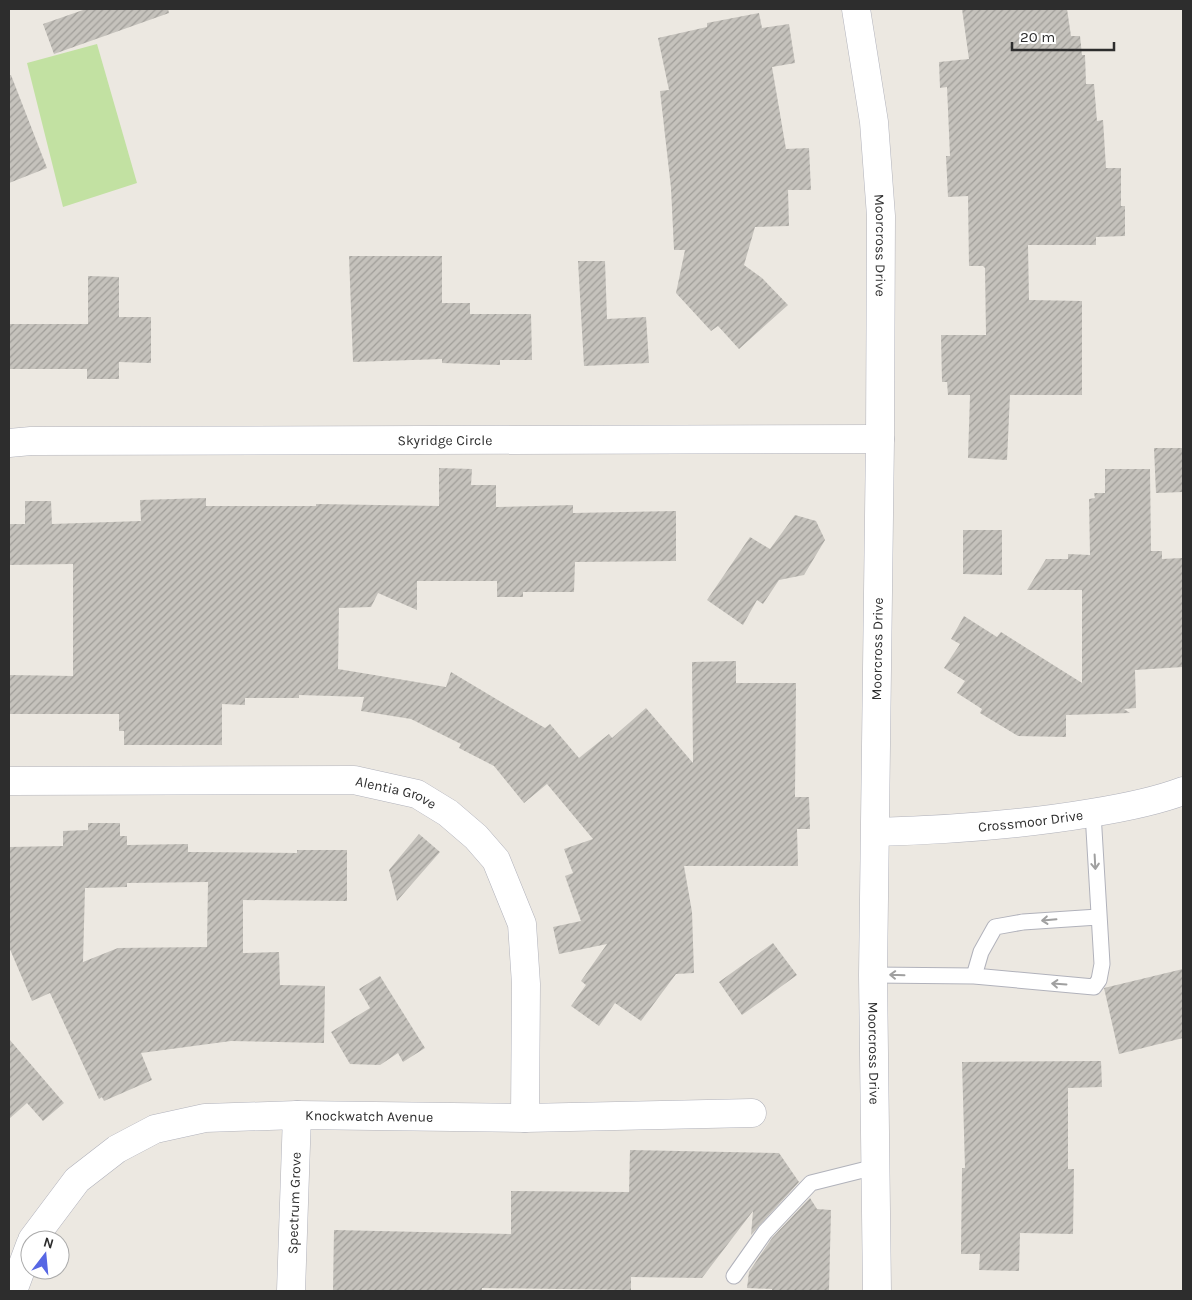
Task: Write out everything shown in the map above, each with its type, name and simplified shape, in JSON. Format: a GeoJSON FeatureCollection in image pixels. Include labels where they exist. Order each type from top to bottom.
{"type":"FeatureCollection","features":[{"type":"Feature","properties":{"kind":"street","name":"Moorcross Drive"},"geometry":{"type":"LineString","coordinates":[[856,9],[874,122],[881,216],[876,832],[873,974],[877,1291]]}},
{"type":"Feature","properties":{"kind":"street","name":"Skyridge Circle"},"geometry":{"type":"LineString","coordinates":[[9,443],[31,441],[880,439]]}},
{"type":"Feature","properties":{"kind":"street","name":"Alentia Grove"},"geometry":{"type":"LineString","coordinates":[[9,782],[354,780],[417,794],[448,813],[476,836],[496,860],[522,924],[526,984],[525,1118]]}},
{"type":"Feature","properties":{"kind":"street","name":"Crossmoor Drive"},"geometry":{"type":"LineString","coordinates":[[876,832],[979,828],[1041,822],[1120,808],[1183,790]]}},
{"type":"Feature","properties":{"kind":"street","name":"Knockwatch Avenue"},"geometry":{"type":"LineString","coordinates":[[40,1230],[78,1180],[117,1149],[156,1129],[205,1118],[297,1115],[525,1118],[752,1112]]}},
{"type":"Feature","properties":{"kind":"street","name":"Spectrum Grove"},"geometry":{"type":"LineString","coordinates":[[290,1291],[297,1115]]}},
{"type":"Feature","properties":{"kind":"street"},"geometry":{"type":"LineString","coordinates":[[13,1291],[20,1272]]}},
{"type":"Feature","properties":{"kind":"lane"},"geometry":{"type":"LineString","coordinates":[[873,974],[974,976],[1094,986],[1099,980],[1102,964],[1093,813]]}},
{"type":"Feature","properties":{"kind":"lane"},"geometry":{"type":"LineString","coordinates":[[974,976],[980,952],[995,927],[1023,922],[1098,917]]}},
{"type":"Feature","properties":{"kind":"lane"},"geometry":{"type":"LineString","coordinates":[[734,1276],[765,1232],[811,1183],[875,1167]]}},
{"type":"Feature","properties":{"kind":"green space"},"geometry":{"type":"Polygon","coordinates":[[[97,44],[137,183],[63,207],[27,63],[97,44]]]}},
{"type":"Feature","properties":{"kind":"building"},"geometry":{"type":"Polygon","coordinates":[[[86,9],[168,9],[169,13],[54,54],[43,24],[86,9]]]}},
{"type":"Feature","properties":{"kind":"building"},"geometry":{"type":"Polygon","coordinates":[[[962,9],[1067,9],[1071,36],[1080,36],[1082,55],[1085,55],[1086,84],[1094,84],[1097,121],[1103,120],[1106,168],[1121,168],[1121,206],[1125,206],[1125,236],[1096,237],[1096,245],[1028,245],[1029,300],[1082,301],[1082,395],[1010,395],[1007,460],[968,458],[970,395],[948,395],[947,382],[942,382],[941,335],[986,335],[985,268],[983,266],[969,266],[968,196],[948,197],[946,156],[950,156],[947,87],[940,88],[939,62],[969,59],[962,9]]]}},
{"type":"Feature","properties":{"kind":"building"},"geometry":{"type":"Polygon","coordinates":[[[759,13],[762,28],[789,24],[795,63],[772,67],[786,149],[809,148],[811,190],[788,190],[789,226],[755,227],[744,265],[762,278],[788,305],[739,349],[718,326],[711,331],[676,293],[685,250],[674,250],[671,188],[660,91],[669,90],[658,38],[707,27],[707,23],[759,13]]]}},
{"type":"Feature","properties":{"kind":"building"},"geometry":{"type":"Polygon","coordinates":[[[9,75],[11,75],[47,168],[9,183],[9,75]]]}},
{"type":"Feature","properties":{"kind":"building"},"geometry":{"type":"Polygon","coordinates":[[[349,256],[442,256],[442,303],[470,303],[470,314],[531,314],[532,360],[500,360],[500,365],[442,363],[442,359],[353,362],[349,256]]]}},
{"type":"Feature","properties":{"kind":"building"},"geometry":{"type":"Polygon","coordinates":[[[578,261],[605,261],[607,319],[646,317],[649,363],[584,366],[578,261]]]}},
{"type":"Feature","properties":{"kind":"building"},"geometry":{"type":"Polygon","coordinates":[[[88,276],[119,277],[119,317],[151,317],[151,363],[119,362],[119,379],[87,379],[87,369],[9,369],[9,324],[88,324],[88,276]]]}},
{"type":"Feature","properties":{"kind":"building"},"geometry":{"type":"Polygon","coordinates":[[[1154,448],[1183,448],[1183,492],[1156,493],[1154,448]]]}},
{"type":"Feature","properties":{"kind":"building"},"geometry":{"type":"Polygon","coordinates":[[[439,468],[472,469],[471,485],[496,485],[496,507],[573,505],[573,513],[676,511],[676,561],[575,562],[574,592],[523,592],[523,597],[497,597],[497,581],[417,581],[417,610],[378,593],[371,607],[339,608],[338,669],[446,687],[451,672],[545,728],[550,724],[579,758],[609,734],[612,738],[646,708],[693,763],[692,662],[736,661],[736,683],[796,683],[795,797],[809,797],[810,829],[797,829],[798,866],[684,866],[692,912],[694,973],[676,974],[641,1021],[615,1003],[599,1026],[571,1006],[586,985],[581,981],[607,944],[559,954],[553,927],[581,921],[565,876],[573,873],[564,849],[593,839],[547,784],[524,803],[494,766],[459,748],[461,744],[411,719],[361,711],[364,697],[299,695],[299,698],[245,698],[245,705],[222,704],[222,745],[124,745],[124,731],[119,731],[119,714],[9,714],[9,675],[73,676],[73,564],[9,565],[9,524],[25,524],[25,501],[51,501],[52,524],[141,521],[140,500],[206,498],[206,506],[316,506],[316,504],[439,506],[439,468]]]}},
{"type":"Feature","properties":{"kind":"building"},"geometry":{"type":"Polygon","coordinates":[[[1105,469],[1150,469],[1151,551],[1162,551],[1162,559],[1182,558],[1183,667],[1135,670],[1136,708],[1124,709],[1130,713],[1066,715],[1066,737],[1018,736],[980,713],[982,709],[957,693],[965,681],[944,668],[960,644],[951,639],[964,616],[997,637],[1001,632],[1082,683],[1082,590],[1027,590],[1046,559],[1068,559],[1068,554],[1090,555],[1089,499],[1095,498],[1094,493],[1105,493],[1105,469]]]}},
{"type":"Feature","properties":{"kind":"building"},"geometry":{"type":"Polygon","coordinates":[[[795,515],[816,521],[825,540],[804,575],[779,580],[763,604],[757,600],[743,625],[707,600],[750,537],[770,549],[795,515]]]}},
{"type":"Feature","properties":{"kind":"building"},"geometry":{"type":"Polygon","coordinates":[[[963,530],[1002,530],[1002,575],[963,574],[963,530]]]}},
{"type":"Feature","properties":{"kind":"building"},"geometry":{"type":"Polygon","coordinates":[[[88,823],[120,823],[120,836],[127,836],[127,845],[188,844],[188,852],[297,853],[297,850],[347,850],[347,901],[243,900],[243,953],[279,952],[280,985],[325,986],[324,1043],[231,1041],[141,1053],[152,1080],[104,1101],[102,1097],[99,1099],[50,993],[32,1001],[9,947],[9,847],[63,846],[63,831],[88,830],[88,823]],[[208,882],[127,883],[127,887],[85,888],[83,962],[118,948],[207,947],[208,882]]]}},
{"type":"Feature","properties":{"kind":"building"},"geometry":{"type":"Polygon","coordinates":[[[419,834],[440,852],[397,901],[389,870],[419,834]]]}},
{"type":"Feature","properties":{"kind":"building"},"geometry":{"type":"Polygon","coordinates":[[[773,943],[797,975],[742,1015],[719,982],[773,943]]]}},
{"type":"Feature","properties":{"kind":"building"},"geometry":{"type":"Polygon","coordinates":[[[1183,969],[1183,1038],[1119,1054],[1104,988],[1183,969]]]}},
{"type":"Feature","properties":{"kind":"building"},"geometry":{"type":"Polygon","coordinates":[[[380,976],[425,1048],[403,1062],[398,1053],[380,1065],[350,1064],[331,1032],[370,1008],[359,989],[380,976]]]}},
{"type":"Feature","properties":{"kind":"building"},"geometry":{"type":"Polygon","coordinates":[[[9,1039],[64,1103],[43,1121],[27,1103],[9,1119],[9,1039]]]}},
{"type":"Feature","properties":{"kind":"building"},"geometry":{"type":"Polygon","coordinates":[[[1101,1061],[1102,1087],[1068,1088],[1068,1169],[1074,1169],[1073,1234],[1020,1233],[1019,1271],[979,1270],[980,1254],[961,1254],[962,1168],[965,1168],[962,1062],[1101,1061]]]}},
{"type":"Feature","properties":{"kind":"building"},"geometry":{"type":"Polygon","coordinates":[[[630,1150],[779,1153],[799,1182],[751,1235],[753,1211],[702,1278],[631,1277],[631,1290],[482,1288],[482,1291],[333,1291],[334,1230],[511,1234],[511,1191],[629,1192],[630,1150]]]}},
{"type":"Feature","properties":{"kind":"building"},"geometry":{"type":"Polygon","coordinates":[[[810,1198],[817,1209],[831,1210],[829,1291],[772,1291],[772,1289],[747,1288],[749,1272],[772,1238],[810,1198]]]}}]}
